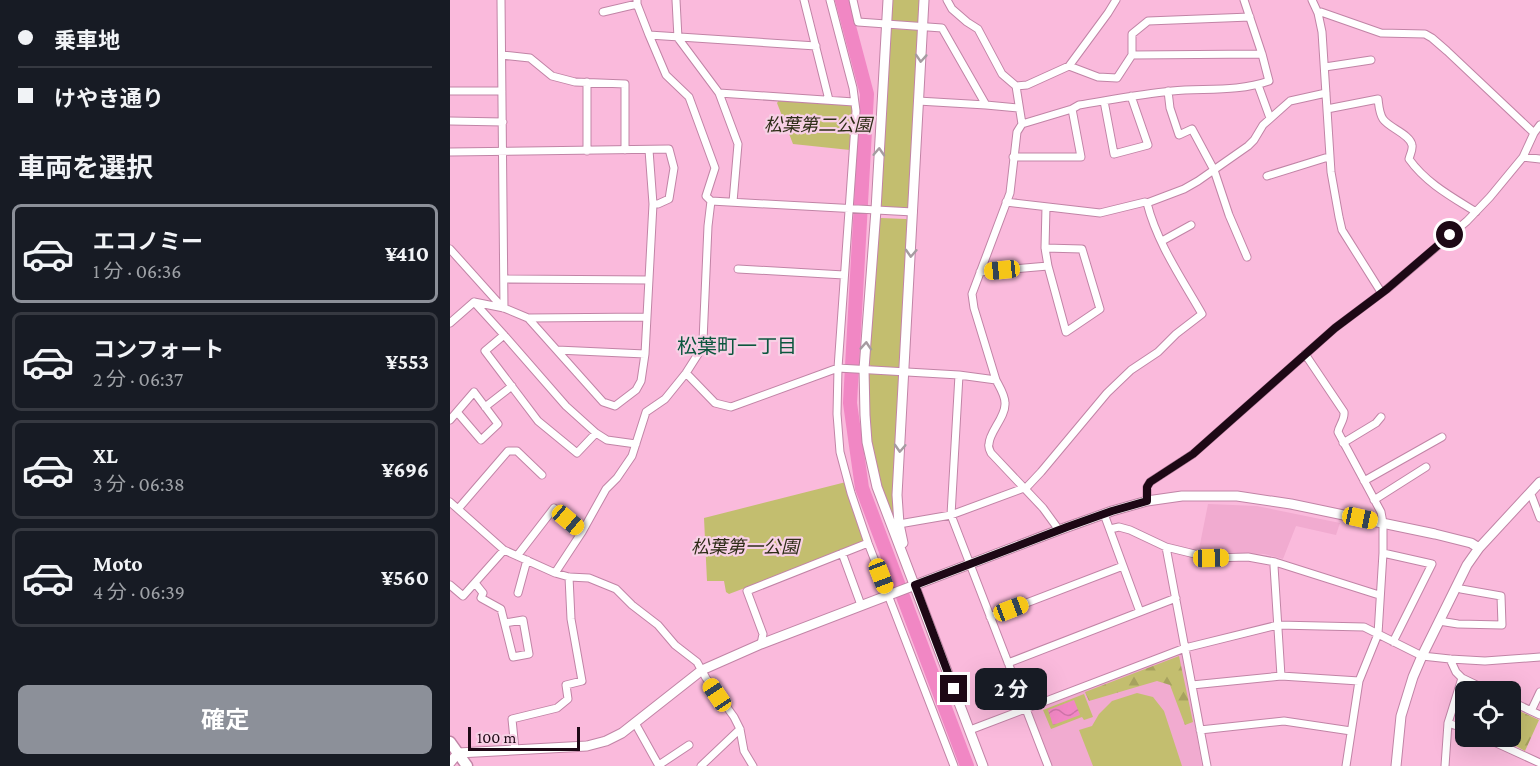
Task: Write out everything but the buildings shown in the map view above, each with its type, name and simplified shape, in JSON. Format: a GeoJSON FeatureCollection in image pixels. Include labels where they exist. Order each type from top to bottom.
{"type":"FeatureCollection","features":[{"type":"Feature","properties":{"kind":"main road"},"geometry":{"type":"LineString","coordinates":[[450,742],[467,766]]}},
{"type":"Feature","properties":{"kind":"street"},"geometry":{"type":"LineString","coordinates":[[501,0],[504,308]]}},
{"type":"Feature","properties":{"kind":"street"},"geometry":{"type":"LineString","coordinates":[[676,0],[678,38],[719,93],[738,144],[733,202]]}},
{"type":"Feature","properties":{"kind":"street"},"geometry":{"type":"LineString","coordinates":[[804,0],[830,100]]}},
{"type":"Feature","properties":{"kind":"street"},"geometry":{"type":"LineString","coordinates":[[830,0],[853,88],[856,111],[837,414],[840,452],[868,543],[890,595],[954,766]]}},
{"type":"Feature","properties":{"kind":"street"},"geometry":{"type":"LineString","coordinates":[[853,0],[858,22],[942,28],[986,105]]}},
{"type":"Feature","properties":{"kind":"street"},"geometry":{"type":"LineString","coordinates":[[888,0],[861,369],[867,442],[877,487],[910,587],[983,766]]}},
{"type":"Feature","properties":{"kind":"street"},"geometry":{"type":"LineString","coordinates":[[910,587],[899,524],[897,495],[924,0]]}},
{"type":"Feature","properties":{"kind":"street"},"geometry":{"type":"LineString","coordinates":[[947,0],[952,9],[978,28],[1002,74],[1016,86],[1022,124]]}},
{"type":"Feature","properties":{"kind":"street"},"geometry":{"type":"LineString","coordinates":[[1016,86],[1027,85],[1069,66],[1116,0]]}},
{"type":"Feature","properties":{"kind":"street"},"geometry":{"type":"LineString","coordinates":[[1059,530],[1025,488],[991,453],[988,445],[1003,413],[1005,403],[974,308],[972,294],[1010,193],[1017,132],[1022,124],[1072,110],[1079,105],[1168,91],[1241,88],[1269,81],[1244,0]]}},
{"type":"Feature","properties":{"kind":"street"},"geometry":{"type":"LineString","coordinates":[[1312,0],[1318,13],[1325,67],[1331,172],[1342,230],[1382,292]]}},
{"type":"Feature","properties":{"kind":"street"},"geometry":{"type":"LineString","coordinates":[[603,12],[637,2],[666,75],[689,97],[715,168],[706,196],[711,201],[913,212]]}},
{"type":"Feature","properties":{"kind":"street"},"geometry":{"type":"LineString","coordinates":[[1318,13],[1321,12],[1381,33],[1425,34],[1447,51],[1534,133]]}},
{"type":"Feature","properties":{"kind":"street"},"geometry":{"type":"LineString","coordinates":[[1069,66],[1098,77],[1117,78],[1132,55],[1132,34],[1148,21],[1250,17]]}},
{"type":"Feature","properties":{"kind":"street"},"geometry":{"type":"LineString","coordinates":[[649,35],[816,46]]}},
{"type":"Feature","properties":{"kind":"street"},"geometry":{"type":"LineString","coordinates":[[1132,55],[1262,54]]}},
{"type":"Feature","properties":{"kind":"street"},"geometry":{"type":"LineString","coordinates":[[502,55],[530,58],[552,76],[575,82],[625,84],[625,150]]}},
{"type":"Feature","properties":{"kind":"street"},"geometry":{"type":"LineString","coordinates":[[1325,67],[1371,60]]}},
{"type":"Feature","properties":{"kind":"street"},"geometry":{"type":"LineString","coordinates":[[587,82],[588,151]]}},
{"type":"Feature","properties":{"kind":"street"},"geometry":{"type":"LineString","coordinates":[[1258,85],[1270,118]]}},
{"type":"Feature","properties":{"kind":"street"},"geometry":{"type":"LineString","coordinates":[[450,91],[502,91]]}},
{"type":"Feature","properties":{"kind":"street"},"geometry":{"type":"LineString","coordinates":[[1168,91],[1170,108],[1179,135],[1192,129],[1214,170],[1229,215],[1247,257]]}},
{"type":"Feature","properties":{"kind":"street"},"geometry":{"type":"LineString","coordinates":[[719,93],[854,102]]}},
{"type":"Feature","properties":{"kind":"street"},"geometry":{"type":"LineString","coordinates":[[1006,202],[1100,213],[1147,203],[1184,189],[1248,146],[1263,125],[1290,101],[1326,93]]}},
{"type":"Feature","properties":{"kind":"street"},"geometry":{"type":"LineString","coordinates":[[1104,101],[1114,154],[1148,145],[1131,96]]}},
{"type":"Feature","properties":{"kind":"street"},"geometry":{"type":"LineString","coordinates":[[1327,109],[1378,99],[1382,118],[1411,142],[1409,159],[1413,165],[1452,198],[1476,212]]}},
{"type":"Feature","properties":{"kind":"street"},"geometry":{"type":"LineString","coordinates":[[918,101],[1019,108]]}},
{"type":"Feature","properties":{"kind":"street"},"geometry":{"type":"LineString","coordinates":[[1013,157],[1081,157],[1072,110]]}},
{"type":"Feature","properties":{"kind":"street"},"geometry":{"type":"LineString","coordinates":[[450,121],[503,122]]}},
{"type":"Feature","properties":{"kind":"street"},"geometry":{"type":"LineString","coordinates":[[1147,501],[1147,487],[1150,482],[1193,454],[1335,328],[1382,292],[1476,212],[1523,157],[1534,133],[1540,126]]}},
{"type":"Feature","properties":{"kind":"street"},"geometry":{"type":"LineString","coordinates":[[1528,146],[1540,159]]}},
{"type":"Feature","properties":{"kind":"street"},"geometry":{"type":"LineString","coordinates":[[450,152],[669,149],[674,168],[669,199],[653,204]]}},
{"type":"Feature","properties":{"kind":"street"},"geometry":{"type":"LineString","coordinates":[[528,318],[603,402],[615,406],[636,390],[642,381],[645,354],[653,204],[649,150]]}},
{"type":"Feature","properties":{"kind":"street"},"geometry":{"type":"LineString","coordinates":[[1523,157],[1540,159]]}},
{"type":"Feature","properties":{"kind":"street"},"geometry":{"type":"LineString","coordinates":[[1267,176],[1330,158]]}},
{"type":"Feature","properties":{"kind":"street"},"geometry":{"type":"LineString","coordinates":[[555,573],[582,532],[606,489],[617,478],[632,456],[646,412],[665,399],[700,351],[703,341],[711,201]]}},
{"type":"Feature","properties":{"kind":"street"},"geometry":{"type":"LineString","coordinates":[[899,524],[951,515],[1025,488],[1107,393],[1131,370],[1158,352],[1176,334],[1202,314],[1162,241],[1147,203]]}},
{"type":"Feature","properties":{"kind":"street"},"geometry":{"type":"LineString","coordinates":[[1045,248],[1082,249],[1100,309],[1066,332],[1045,248],[1046,207]]}},
{"type":"Feature","properties":{"kind":"street"},"geometry":{"type":"LineString","coordinates":[[1162,241],[1191,225]]}},
{"type":"Feature","properties":{"kind":"street"},"geometry":{"type":"LineString","coordinates":[[450,249],[504,308]]}},
{"type":"Feature","properties":{"kind":"street"},"geometry":{"type":"LineString","coordinates":[[980,273],[1048,266]]}},
{"type":"Feature","properties":{"kind":"street"},"geometry":{"type":"LineString","coordinates":[[738,269],[844,275]]}},
{"type":"Feature","properties":{"kind":"street"},"geometry":{"type":"LineString","coordinates":[[504,279],[649,280]]}},
{"type":"Feature","properties":{"kind":"street"},"geometry":{"type":"LineString","coordinates":[[474,302],[566,406],[596,433],[607,440],[636,444]]}},
{"type":"Feature","properties":{"kind":"street"},"geometry":{"type":"LineString","coordinates":[[452,317],[474,302],[504,308],[528,318],[647,317]]}},
{"type":"Feature","properties":{"kind":"street"},"geometry":{"type":"LineString","coordinates":[[504,335],[485,351],[538,421],[576,453],[596,433]]}},
{"type":"Feature","properties":{"kind":"street"},"geometry":{"type":"LineString","coordinates":[[557,350],[645,354]]}},
{"type":"Feature","properties":{"kind":"street"},"geometry":{"type":"LineString","coordinates":[[1305,354],[1344,412],[1338,432],[1381,512],[1383,523],[1378,634],[1359,681],[1346,766]]}},
{"type":"Feature","properties":{"kind":"street"},"geometry":{"type":"LineString","coordinates":[[686,373],[715,403],[731,407],[841,368],[959,375],[996,380]]}},
{"type":"Feature","properties":{"kind":"street"},"geometry":{"type":"LineString","coordinates":[[959,375],[951,515],[1048,766]]}},
{"type":"Feature","properties":{"kind":"street"},"geometry":{"type":"LineString","coordinates":[[485,407],[512,386]]}},
{"type":"Feature","properties":{"kind":"street"},"geometry":{"type":"LineString","coordinates":[[450,420],[474,392],[498,424],[481,440],[457,412]]}},
{"type":"Feature","properties":{"kind":"street"},"geometry":{"type":"LineString","coordinates":[[1343,443],[1376,423],[1381,417]]}},
{"type":"Feature","properties":{"kind":"street"},"geometry":{"type":"LineString","coordinates":[[1364,482],[1442,437]]}},
{"type":"Feature","properties":{"kind":"street"},"geometry":{"type":"LineString","coordinates":[[458,509],[508,451],[517,451],[542,475]]}},
{"type":"Feature","properties":{"kind":"street"},"geometry":{"type":"LineString","coordinates":[[1374,500],[1426,467]]}},
{"type":"Feature","properties":{"kind":"street"},"geometry":{"type":"LineString","coordinates":[[1396,766],[1401,716],[1413,677],[1467,565],[1479,548],[1540,482]]}},
{"type":"Feature","properties":{"kind":"street"},"geometry":{"type":"LineString","coordinates":[[1529,494],[1540,518]]}},
{"type":"Feature","properties":{"kind":"street"},"geometry":{"type":"LineString","coordinates":[[450,763],[458,753],[587,746],[613,739],[702,670],[861,605],[1059,530],[1147,501],[1182,496],[1237,496],[1291,504],[1444,536],[1471,543],[1479,548]]}},
{"type":"Feature","properties":{"kind":"street"},"geometry":{"type":"LineString","coordinates":[[450,502],[504,550],[555,573],[589,579],[616,590],[663,629],[675,645],[692,657],[734,717],[740,729],[744,752],[753,766]]}},
{"type":"Feature","properties":{"kind":"street"},"geometry":{"type":"LineString","coordinates":[[517,556],[554,508],[582,532]]}},
{"type":"Feature","properties":{"kind":"street"},"geometry":{"type":"LineString","coordinates":[[1104,514],[1140,612]]}},
{"type":"Feature","properties":{"kind":"street"},"geometry":{"type":"LineString","coordinates":[[1110,529],[1119,527],[1130,530],[1166,547],[1211,558],[1248,557],[1275,562],[1379,595]]}},
{"type":"Feature","properties":{"kind":"street"},"geometry":{"type":"LineString","coordinates":[[761,644],[763,634],[747,591],[868,543]]}},
{"type":"Feature","properties":{"kind":"street"},"geometry":{"type":"LineString","coordinates":[[1166,547],[1207,766]]}},
{"type":"Feature","properties":{"kind":"street"},"geometry":{"type":"LineString","coordinates":[[450,585],[463,596],[504,550]]}},
{"type":"Feature","properties":{"kind":"street"},"geometry":{"type":"LineString","coordinates":[[842,553],[861,605]]}},
{"type":"Feature","properties":{"kind":"street"},"geometry":{"type":"LineString","coordinates":[[1383,553],[1432,564],[1393,642]]}},
{"type":"Feature","properties":{"kind":"street"},"geometry":{"type":"LineString","coordinates":[[518,593],[527,560]]}},
{"type":"Feature","properties":{"kind":"street"},"geometry":{"type":"LineString","coordinates":[[1275,562],[1281,676]]}},
{"type":"Feature","properties":{"kind":"street"},"geometry":{"type":"LineString","coordinates":[[990,618],[1123,566]]}},
{"type":"Feature","properties":{"kind":"street"},"geometry":{"type":"LineString","coordinates":[[515,750],[512,719],[557,708],[568,699],[566,686],[582,681],[571,619],[569,577]]}},
{"type":"Feature","properties":{"kind":"street"},"geometry":{"type":"LineString","coordinates":[[475,583],[483,593],[481,598],[501,609],[513,657],[529,654],[523,620],[505,623]]}},
{"type":"Feature","properties":{"kind":"street"},"geometry":{"type":"LineString","coordinates":[[1439,621],[1502,625],[1501,596],[1456,587]]}},
{"type":"Feature","properties":{"kind":"street"},"geometry":{"type":"LineString","coordinates":[[1008,663],[1176,598]]}},
{"type":"Feature","properties":{"kind":"street"},"geometry":{"type":"LineString","coordinates":[[970,730],[1185,648],[1278,625],[1364,627],[1422,656],[1485,661],[1540,657]]}},
{"type":"Feature","properties":{"kind":"street"},"geometry":{"type":"LineString","coordinates":[[1450,659],[1456,672],[1468,681]]}},
{"type":"Feature","properties":{"kind":"street"},"geometry":{"type":"LineString","coordinates":[[1192,685],[1281,676],[1359,681]]}},
{"type":"Feature","properties":{"kind":"street"},"geometry":{"type":"LineString","coordinates":[[1445,766],[1448,723],[1462,678]]}},
{"type":"Feature","properties":{"kind":"street"},"geometry":{"type":"LineString","coordinates":[[1531,711],[1540,692]]}},
{"type":"Feature","properties":{"kind":"street"},"geometry":{"type":"LineString","coordinates":[[1521,706],[1540,715]]}},
{"type":"Feature","properties":{"kind":"street"},"geometry":{"type":"LineString","coordinates":[[1200,730],[1284,721],[1351,731]]}},
{"type":"Feature","properties":{"kind":"street"},"geometry":{"type":"LineString","coordinates":[[635,723],[659,765],[689,745]]}},
{"type":"Feature","properties":{"kind":"street"},"geometry":{"type":"LineString","coordinates":[[1448,723],[1455,725]]}},
{"type":"Feature","properties":{"kind":"street"},"geometry":{"type":"LineString","coordinates":[[701,766],[740,729]]}},
{"type":"Feature","properties":{"kind":"street"},"geometry":{"type":"LineString","coordinates":[[1505,747],[1540,763]]}},
{"type":"Feature","properties":{"kind":"shaded area"},"geometry":{"type":"Polygon","coordinates":[[[1208,504],[1257,506],[1340,523],[1336,535],[1296,526],[1283,559],[1264,554],[1213,552],[1199,549],[1208,504]]]}},
{"type":"Feature","properties":{"kind":"shaded area"},"geometry":{"type":"Polygon","coordinates":[[[1180,652],[1183,654],[1202,766],[1051,766],[1031,711],[1180,652]]]}},
{"type":"Feature","properties":{"kind":"green space"},"geometry":{"type":"Polygon","coordinates":[[[891,0],[921,0],[920,21],[918,23],[892,22],[890,19],[891,0]]]}},
{"type":"Feature","properties":{"kind":"green space"},"geometry":{"type":"Polygon","coordinates":[[[892,29],[919,32],[910,206],[908,208],[881,207],[889,31],[892,29]]]}},
{"type":"Feature","properties":{"kind":"green space","name":"松葉第二公園"},"geometry":{"type":"Polygon","coordinates":[[[779,100],[853,105],[850,150],[793,144],[777,103],[779,100]]]}},
{"type":"Feature","properties":{"kind":"green space"},"geometry":{"type":"Polygon","coordinates":[[[878,219],[909,221],[901,366],[899,368],[869,364],[878,219]]]}},
{"type":"Feature","properties":{"kind":"green space"},"geometry":{"type":"Polygon","coordinates":[[[870,373],[898,375],[901,378],[895,517],[893,519],[886,508],[870,442],[868,376],[870,373]]]}},
{"type":"Feature","properties":{"kind":"green space","name":"松葉第一公園"},"geometry":{"type":"Polygon","coordinates":[[[846,482],[866,542],[729,594],[726,592],[724,581],[707,581],[704,518],[846,482]]]}},
{"type":"Feature","properties":{"kind":"green space"},"geometry":{"type":"Polygon","coordinates":[[[1179,656],[1193,722],[1185,725],[1170,685],[1157,681],[1089,701],[1085,692],[1179,656]]]}},
{"type":"Feature","properties":{"kind":"green space"},"geometry":{"type":"Polygon","coordinates":[[[1137,693],[1153,697],[1164,711],[1182,766],[1093,766],[1079,730],[1092,726],[1099,714],[1112,701],[1137,693]]]}},
{"type":"Feature","properties":{"kind":"green space"},"geometry":{"type":"Polygon","coordinates":[[[1084,694],[1093,717],[1084,720],[1082,717],[1051,729],[1043,710],[1084,694]]]}},
{"type":"Feature","properties":{"kind":"green space"},"geometry":{"type":"Polygon","coordinates":[[[1521,712],[1539,720],[1525,751],[1518,747],[1521,747],[1521,712]]]}},
{"type":"Feature","properties":{"kind":"water"},"geometry":{"type":"Polygon","coordinates":[[[1074,700],[1080,715],[1053,725],[1048,710],[1074,700]]]}},
{"type":"Feature","properties":{"kind":"waterway"},"geometry":{"type":"LineString","coordinates":[[842,0],[867,94],[850,403],[862,488],[967,766]]}},
{"type":"Feature","properties":{"kind":"district","name":"松葉町一丁目"},"geometry":{"type":"Point","coordinates":[737,346]}},
{"type":"Feature","properties":{"kind":"route"},"geometry":{"type":"LineString","coordinates":[[954,689],[915,585],[1067,527],[1147,501],[1146,492],[1150,482],[1193,454],[1335,328],[1387,289],[1450,235]]}}]}
